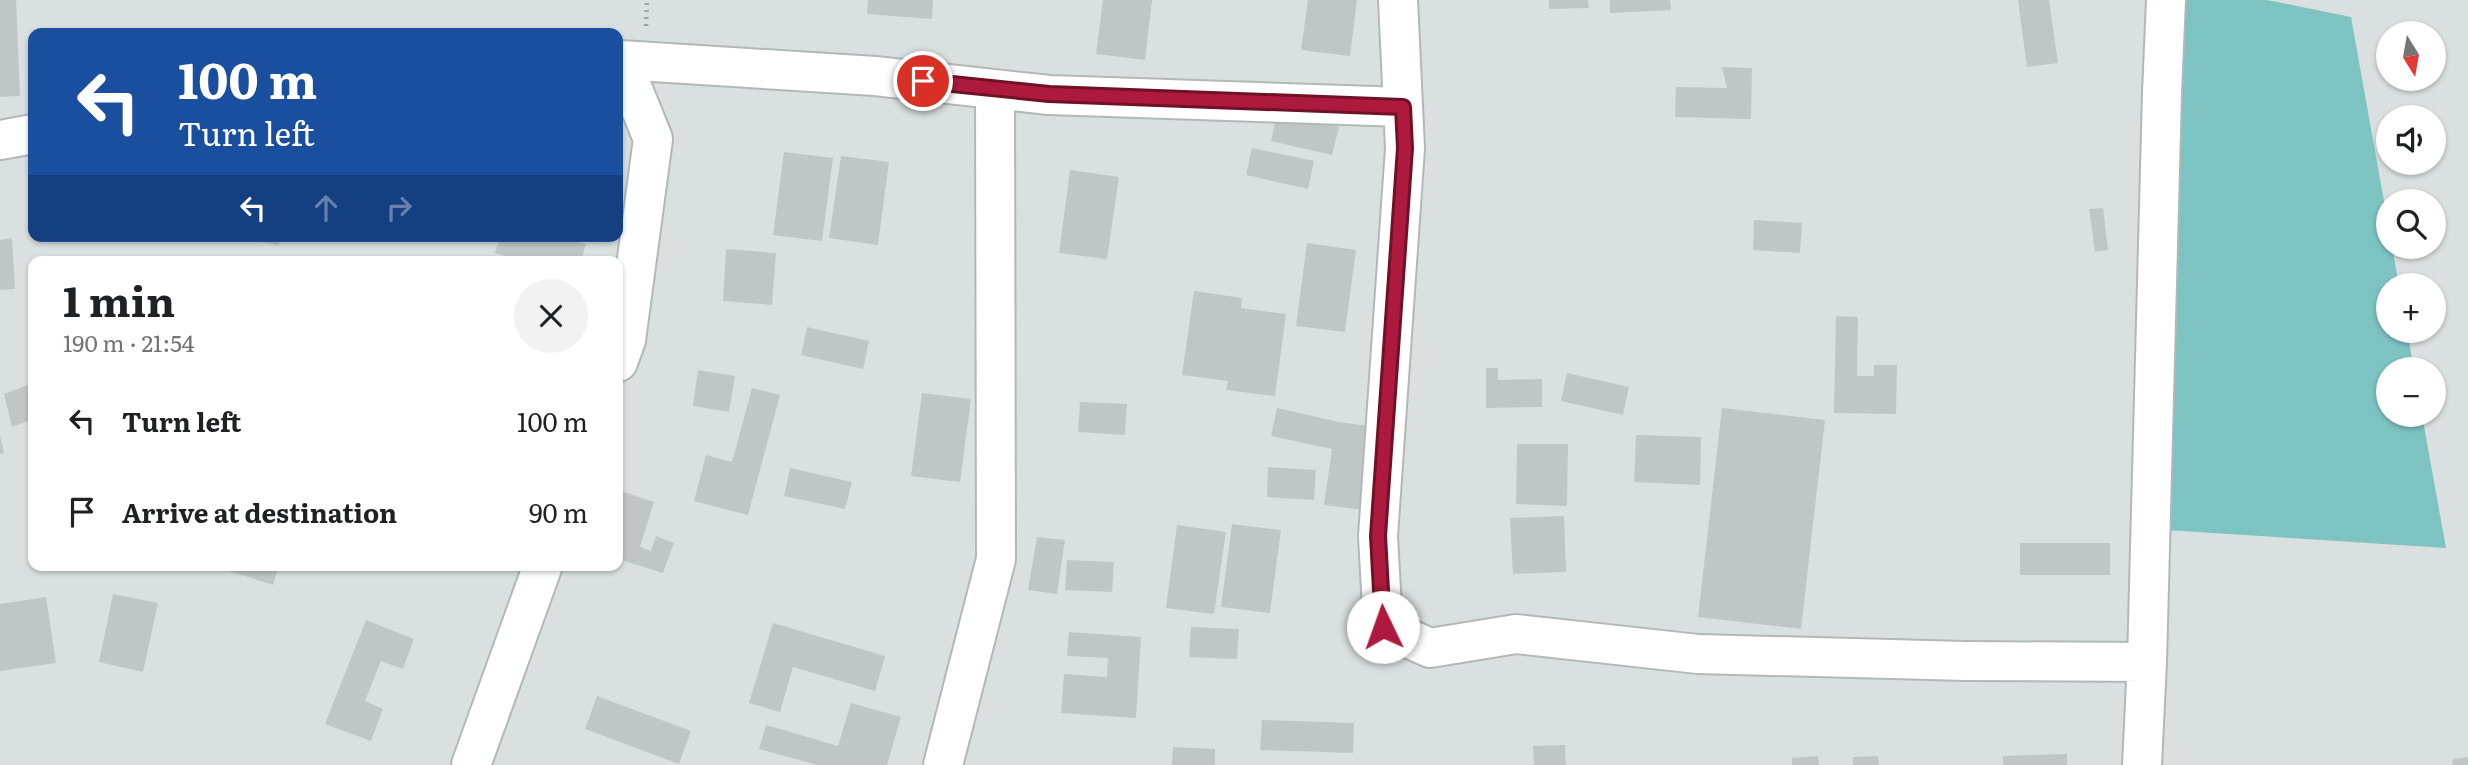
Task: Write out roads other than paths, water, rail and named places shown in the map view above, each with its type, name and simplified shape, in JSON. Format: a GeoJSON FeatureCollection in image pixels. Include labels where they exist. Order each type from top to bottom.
{"type":"FeatureCollection","features":[{"type":"Feature","properties":{"kind":"street"},"geometry":{"type":"LineString","coordinates":[[1398,0],[1405,148],[1378,536],[1383,627],[1430,648],[1516,634],[1698,654],[1966,661],[2147,662]]}},
{"type":"Feature","properties":{"kind":"street"},"geometry":{"type":"LineString","coordinates":[[2142,765],[2166,0]]}},
{"type":"Feature","properties":{"kind":"street"},"geometry":{"type":"LineString","coordinates":[[623,60],[874,76],[1049,94],[1403,107]]}},
{"type":"Feature","properties":{"kind":"street"},"geometry":{"type":"LineString","coordinates":[[623,69],[653,139],[623,348]]}},
{"type":"Feature","properties":{"kind":"street"},"geometry":{"type":"LineString","coordinates":[[943,765],[996,559],[995,89]]}},
{"type":"Feature","properties":{"kind":"street"},"geometry":{"type":"LineString","coordinates":[[0,140],[28,135]]}},
{"type":"Feature","properties":{"kind":"street"},"geometry":{"type":"LineString","coordinates":[[471,765],[541,571]]}}]}
